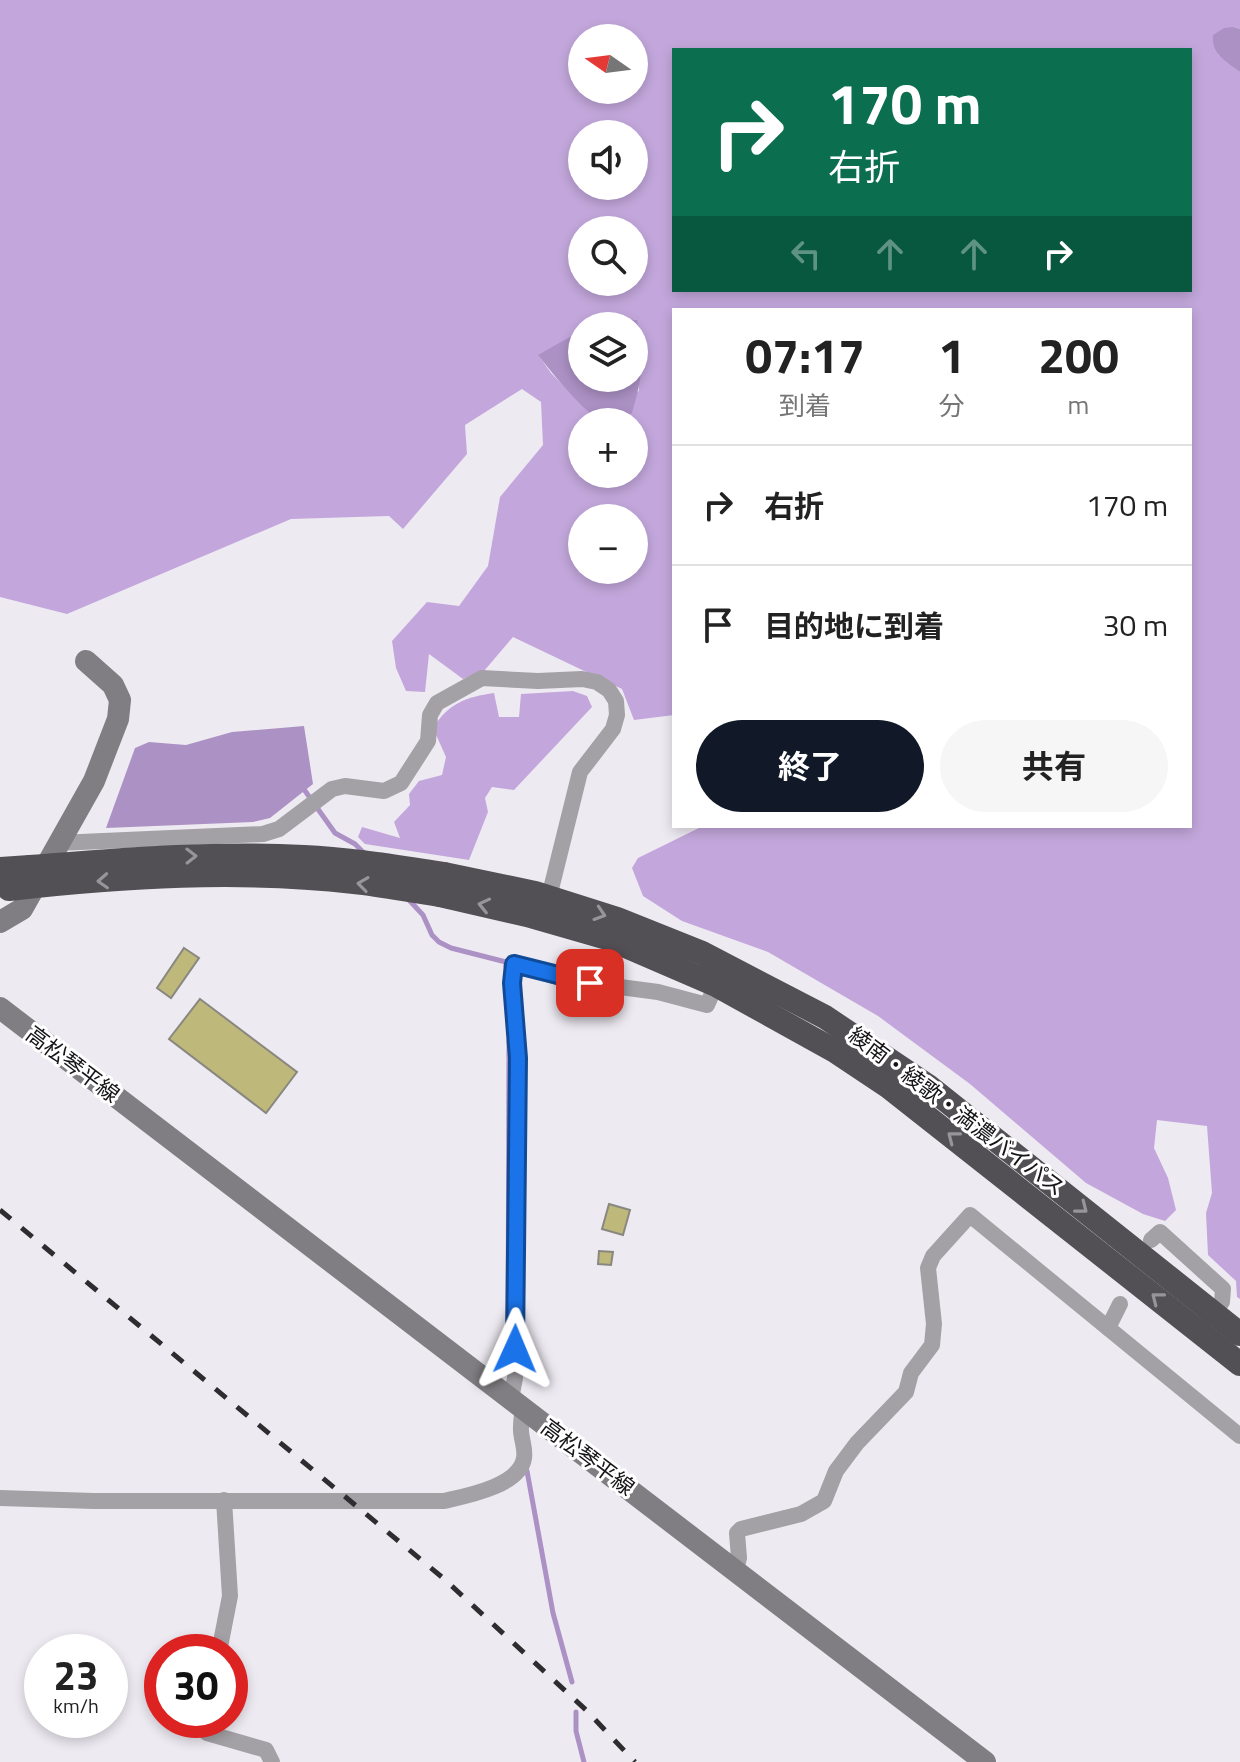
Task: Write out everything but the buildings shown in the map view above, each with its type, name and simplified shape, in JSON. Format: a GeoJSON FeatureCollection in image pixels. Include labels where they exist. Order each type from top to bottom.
{"type":"FeatureCollection","features":[{"type":"Feature","properties":{"kind":"highway","name":"綾南・綾歌・満濃バイパス"},"geometry":{"type":"LineString","coordinates":[[3,883],[30,867],[166,857],[234,855],[357,861],[442,884],[527,915],[607,938],[716,985],[824,1044],[889,1087],[1205,1321],[1240,1334]]}},
{"type":"Feature","properties":{"kind":"highway","name":"綾南・綾歌・満濃バイパス"},"geometry":{"type":"LineString","coordinates":[[3,883],[232,876],[442,884],[549,897],[617,919],[702,953],[825,1017],[928,1086],[1205,1321],[1240,1364]]}},
{"type":"Feature","properties":{"kind":"main road"},"geometry":{"type":"LineString","coordinates":[[0,922],[22,909],[94,781],[118,719],[120,700],[113,685],[86,661]]}},
{"type":"Feature","properties":{"kind":"main road","name":"高松琴平線"},"geometry":{"type":"LineString","coordinates":[[0,1008],[985,1762]]}},
{"type":"Feature","properties":{"kind":"street"},"geometry":{"type":"LineString","coordinates":[[58,843],[263,834],[279,829],[332,789],[345,786],[384,791],[401,783],[428,741],[430,715],[437,703],[482,678],[538,681],[582,679],[597,682],[609,690],[616,701],[617,715],[613,729],[580,772],[549,897]]}},
{"type":"Feature","properties":{"kind":"street"},"geometry":{"type":"LineString","coordinates":[[0,1498],[444,1501],[502,1484],[519,1469],[524,1459],[515,1378],[518,1058],[512,983],[514,964],[567,980],[666,994],[707,1005],[716,985]]}},
{"type":"Feature","properties":{"kind":"street"},"geometry":{"type":"LineString","coordinates":[[736,1570],[739,1558],[737,1533],[741,1529],[812,1510],[824,1501],[836,1471],[857,1443],[906,1392],[911,1373],[932,1345],[934,1324],[928,1268],[933,1256],[970,1215],[1240,1436]]}},
{"type":"Feature","properties":{"kind":"street"},"geometry":{"type":"LineString","coordinates":[[1151,1240],[1160,1232],[1223,1289],[1222,1302],[1205,1321]]}},
{"type":"Feature","properties":{"kind":"street"},"geometry":{"type":"LineString","coordinates":[[1108,1328],[1120,1304]]}},
{"type":"Feature","properties":{"kind":"street"},"geometry":{"type":"LineString","coordinates":[[223,1634],[230,1596],[224,1500]]}},
{"type":"Feature","properties":{"kind":"street"},"geometry":{"type":"LineString","coordinates":[[224,1738],[266,1750],[272,1762]]}},
{"type":"Feature","properties":{"kind":"shaded area"},"geometry":{"type":"Polygon","coordinates":[[[0,0],[1240,0],[1240,29],[1234,27],[1218,54],[1240,72],[1240,1299],[1237,1297],[1236,1281],[1208,1255],[1206,1213],[1212,1193],[1207,1126],[1157,1120],[1154,1148],[1168,1178],[1176,1210],[1165,1221],[1143,1214],[1086,1183],[970,1084],[878,1016],[768,952],[682,921],[643,896],[632,868],[638,858],[699,828],[1192,828],[1192,308],[672,308],[672,715],[634,720],[622,689],[513,637],[484,671],[463,679],[429,654],[425,692],[406,691],[396,668],[392,641],[427,602],[459,606],[488,566],[500,497],[543,445],[541,402],[522,389],[465,425],[467,454],[403,529],[389,516],[291,519],[67,614],[0,597],[0,0]],[[568,312],[568,338],[539,356],[585,408],[568,408],[568,488],[648,488],[648,408],[610,408],[637,392],[648,392],[648,312],[568,312]]]}},
{"type":"Feature","properties":{"kind":"shaded area"},"geometry":{"type":"Polygon","coordinates":[[[1224,28],[1240,29],[1240,72],[1220,56],[1213,42],[1213,35],[1224,28]]]}},
{"type":"Feature","properties":{"kind":"shaded area"},"geometry":{"type":"Polygon","coordinates":[[[568,338],[568,390],[559,381],[538,355],[568,338]]]}},
{"type":"Feature","properties":{"kind":"shaded area"},"geometry":{"type":"Polygon","coordinates":[[[569,392],[638,392],[633,408],[585,408],[569,392]]]}},
{"type":"Feature","properties":{"kind":"shaded area"},"geometry":{"type":"Polygon","coordinates":[[[573,691],[587,696],[592,707],[514,790],[492,787],[485,798],[488,812],[469,860],[365,844],[358,837],[362,827],[400,838],[394,822],[410,805],[409,794],[419,781],[442,775],[446,757],[433,728],[452,707],[467,699],[494,693],[499,717],[519,717],[521,694],[573,691]]]}},
{"type":"Feature","properties":{"kind":"shaded area"},"geometry":{"type":"Polygon","coordinates":[[[304,726],[313,784],[270,818],[253,822],[106,828],[135,748],[149,742],[186,745],[232,732],[304,726]]]}},
{"type":"Feature","properties":{"kind":"waterway"},"geometry":{"type":"LineString","coordinates":[[303,788],[335,833],[364,853]]}},
{"type":"Feature","properties":{"kind":"waterway"},"geometry":{"type":"LineString","coordinates":[[409,900],[423,915],[432,935],[439,942],[506,962],[506,966]]}},
{"type":"Feature","properties":{"kind":"waterway"},"geometry":{"type":"LineString","coordinates":[[508,1354],[509,1040]]}},
{"type":"Feature","properties":{"kind":"waterway"},"geometry":{"type":"LineString","coordinates":[[527,1471],[553,1613],[572,1682]]}},
{"type":"Feature","properties":{"kind":"waterway"},"geometry":{"type":"LineString","coordinates":[[576,1712],[576,1731],[584,1762]]}},
{"type":"Feature","properties":{"kind":"railway"},"geometry":{"type":"LineString","coordinates":[[0,1210],[443,1578],[586,1710],[635,1762]]}},
{"type":"Feature","properties":{"kind":"route"},"geometry":{"type":"LineString","coordinates":[[515,1349],[518,1058],[512,983],[514,964],[567,980],[590,983]]}}]}
